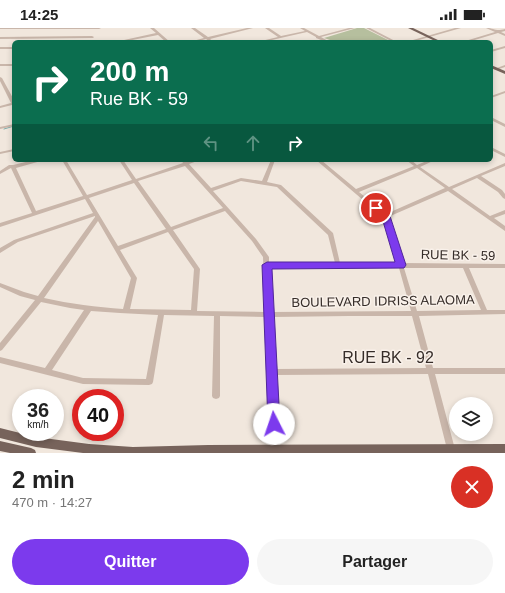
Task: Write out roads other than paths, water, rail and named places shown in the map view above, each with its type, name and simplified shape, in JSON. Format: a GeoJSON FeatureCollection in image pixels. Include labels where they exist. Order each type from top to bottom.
{"type":"FeatureCollection","features":[{"type":"Feature","properties":{"kind":"main road"},"geometry":{"type":"LineString","coordinates":[[410,28],[436,40]]}},
{"type":"Feature","properties":{"kind":"main road"},"geometry":{"type":"LineString","coordinates":[[493,67],[505,73]]}},
{"type":"Feature","properties":{"kind":"main road"},"geometry":{"type":"LineString","coordinates":[[0,433],[36,442],[111,451],[452,451],[505,449]]}},
{"type":"Feature","properties":{"kind":"main road"},"geometry":{"type":"LineString","coordinates":[[0,446],[31,453]]}},
{"type":"Feature","properties":{"kind":"street"},"geometry":{"type":"LineString","coordinates":[[0,28],[97,28],[90,40]]}},
{"type":"Feature","properties":{"kind":"street"},"geometry":{"type":"LineString","coordinates":[[40,38],[47,28]]}},
{"type":"Feature","properties":{"kind":"street"},"geometry":{"type":"LineString","coordinates":[[152,28],[166,40]]}},
{"type":"Feature","properties":{"kind":"street"},"geometry":{"type":"LineString","coordinates":[[234,28],[238,31]]}},
{"type":"Feature","properties":{"kind":"street"},"geometry":{"type":"LineString","coordinates":[[199,40],[252,28]]}},
{"type":"Feature","properties":{"kind":"street"},"geometry":{"type":"LineString","coordinates":[[267,28],[281,37]]}},
{"type":"Feature","properties":{"kind":"street"},"geometry":{"type":"LineString","coordinates":[[302,28],[324,40]]}},
{"type":"Feature","properties":{"kind":"street"},"geometry":{"type":"LineString","coordinates":[[337,28],[342,31]]}},
{"type":"Feature","properties":{"kind":"street"},"geometry":{"type":"LineString","coordinates":[[318,37],[353,28]]}},
{"type":"Feature","properties":{"kind":"street"},"geometry":{"type":"LineString","coordinates":[[368,28],[391,40]]}},
{"type":"Feature","properties":{"kind":"street"},"geometry":{"type":"LineString","coordinates":[[416,40],[459,28]]}},
{"type":"Feature","properties":{"kind":"street"},"geometry":{"type":"LineString","coordinates":[[488,28],[505,35]]}},
{"type":"Feature","properties":{"kind":"street"},"geometry":{"type":"LineString","coordinates":[[196,29],[210,40]]}},
{"type":"Feature","properties":{"kind":"street"},"geometry":{"type":"LineString","coordinates":[[471,40],[505,30]]}},
{"type":"Feature","properties":{"kind":"street"},"geometry":{"type":"LineString","coordinates":[[268,40],[306,31]]}},
{"type":"Feature","properties":{"kind":"street"},"geometry":{"type":"LineString","coordinates":[[129,40],[158,34]]}},
{"type":"Feature","properties":{"kind":"street"},"geometry":{"type":"LineString","coordinates":[[0,38],[92,37]]}},
{"type":"Feature","properties":{"kind":"street"},"geometry":{"type":"LineString","coordinates":[[493,50],[505,47]]}},
{"type":"Feature","properties":{"kind":"street"},"geometry":{"type":"LineString","coordinates":[[0,48],[12,48]]}},
{"type":"Feature","properties":{"kind":"street"},"geometry":{"type":"LineString","coordinates":[[0,65],[12,65]]}},
{"type":"Feature","properties":{"kind":"street"},"geometry":{"type":"LineString","coordinates":[[496,69],[505,66]]}},
{"type":"Feature","properties":{"kind":"street"},"geometry":{"type":"LineString","coordinates":[[0,78],[12,99]]}},
{"type":"Feature","properties":{"kind":"street"},"geometry":{"type":"LineString","coordinates":[[493,96],[505,92]]}},
{"type":"Feature","properties":{"kind":"street"},"geometry":{"type":"LineString","coordinates":[[498,94],[505,98]]}},
{"type":"Feature","properties":{"kind":"street"},"geometry":{"type":"LineString","coordinates":[[0,107],[12,104]]}},
{"type":"Feature","properties":{"kind":"street"},"geometry":{"type":"LineString","coordinates":[[493,119],[505,126]]}},
{"type":"Feature","properties":{"kind":"street"},"geometry":{"type":"LineString","coordinates":[[493,125],[499,122]]}},
{"type":"Feature","properties":{"kind":"street"},"geometry":{"type":"LineString","coordinates":[[0,128],[12,125]]}},
{"type":"Feature","properties":{"kind":"street"},"geometry":{"type":"LineString","coordinates":[[493,149],[505,156]]}},
{"type":"Feature","properties":{"kind":"street"},"geometry":{"type":"LineString","coordinates":[[0,153],[12,150]]}},
{"type":"Feature","properties":{"kind":"street"},"geometry":{"type":"LineString","coordinates":[[0,173],[11,166],[13,167],[32,162]]}},
{"type":"Feature","properties":{"kind":"street"},"geometry":{"type":"LineString","coordinates":[[65,162],[134,280],[126,311]]}},
{"type":"Feature","properties":{"kind":"street"},"geometry":{"type":"LineString","coordinates":[[122,162],[198,271],[194,313]]}},
{"type":"Feature","properties":{"kind":"street"},"geometry":{"type":"LineString","coordinates":[[0,225],[136,180],[184,162],[264,253],[267,265],[275,451]]}},
{"type":"Feature","properties":{"kind":"street"},"geometry":{"type":"LineString","coordinates":[[264,183],[272,162]]}},
{"type":"Feature","properties":{"kind":"street"},"geometry":{"type":"LineString","coordinates":[[320,162],[386,216],[415,313],[452,451]]}},
{"type":"Feature","properties":{"kind":"street"},"geometry":{"type":"LineString","coordinates":[[411,162],[505,228]]}},
{"type":"Feature","properties":{"kind":"street"},"geometry":{"type":"LineString","coordinates":[[356,192],[428,162]]}},
{"type":"Feature","properties":{"kind":"street"},"geometry":{"type":"LineString","coordinates":[[386,216],[505,164]]}},
{"type":"Feature","properties":{"kind":"street"},"geometry":{"type":"LineString","coordinates":[[13,167],[35,214]]}},
{"type":"Feature","properties":{"kind":"street"},"geometry":{"type":"LineString","coordinates":[[477,176],[500,191],[505,197]]}},
{"type":"Feature","properties":{"kind":"street"},"geometry":{"type":"LineString","coordinates":[[210,190],[241,180],[280,187],[331,234],[338,265]]}},
{"type":"Feature","properties":{"kind":"street"},"geometry":{"type":"LineString","coordinates":[[117,249],[226,209]]}},
{"type":"Feature","properties":{"kind":"street"},"geometry":{"type":"LineString","coordinates":[[490,218],[505,212]]}},
{"type":"Feature","properties":{"kind":"street"},"geometry":{"type":"LineString","coordinates":[[0,251],[16,241],[96,216]]}},
{"type":"Feature","properties":{"kind":"street"},"geometry":{"type":"LineString","coordinates":[[0,348],[40,298],[96,216]]}},
{"type":"Feature","properties":{"kind":"street","name":"RUE BK - 59"},"geometry":{"type":"LineString","coordinates":[[267,265],[505,266]]}},
{"type":"Feature","properties":{"kind":"street"},"geometry":{"type":"LineString","coordinates":[[465,266],[485,312]]}},
{"type":"Feature","properties":{"kind":"street","name":"BOULEVARD IDRISS ALAOMA"},"geometry":{"type":"LineString","coordinates":[[0,285],[40,298],[89,308],[161,314],[194,313],[217,315],[269,315],[505,312]]}},
{"type":"Feature","properties":{"kind":"street"},"geometry":{"type":"LineString","coordinates":[[47,372],[89,308]]}},
{"type":"Feature","properties":{"kind":"street"},"geometry":{"type":"LineString","coordinates":[[0,360],[94,382],[149,382],[161,314]]}},
{"type":"Feature","properties":{"kind":"street"},"geometry":{"type":"LineString","coordinates":[[216,396],[217,315]]}},
{"type":"Feature","properties":{"kind":"street","name":"RUE BK - 92"},"geometry":{"type":"LineString","coordinates":[[271,372],[505,371]]}},
{"type":"Feature","properties":{"kind":"waterway"},"geometry":{"type":"LineString","coordinates":[[4,129],[12,127]]}}]}
